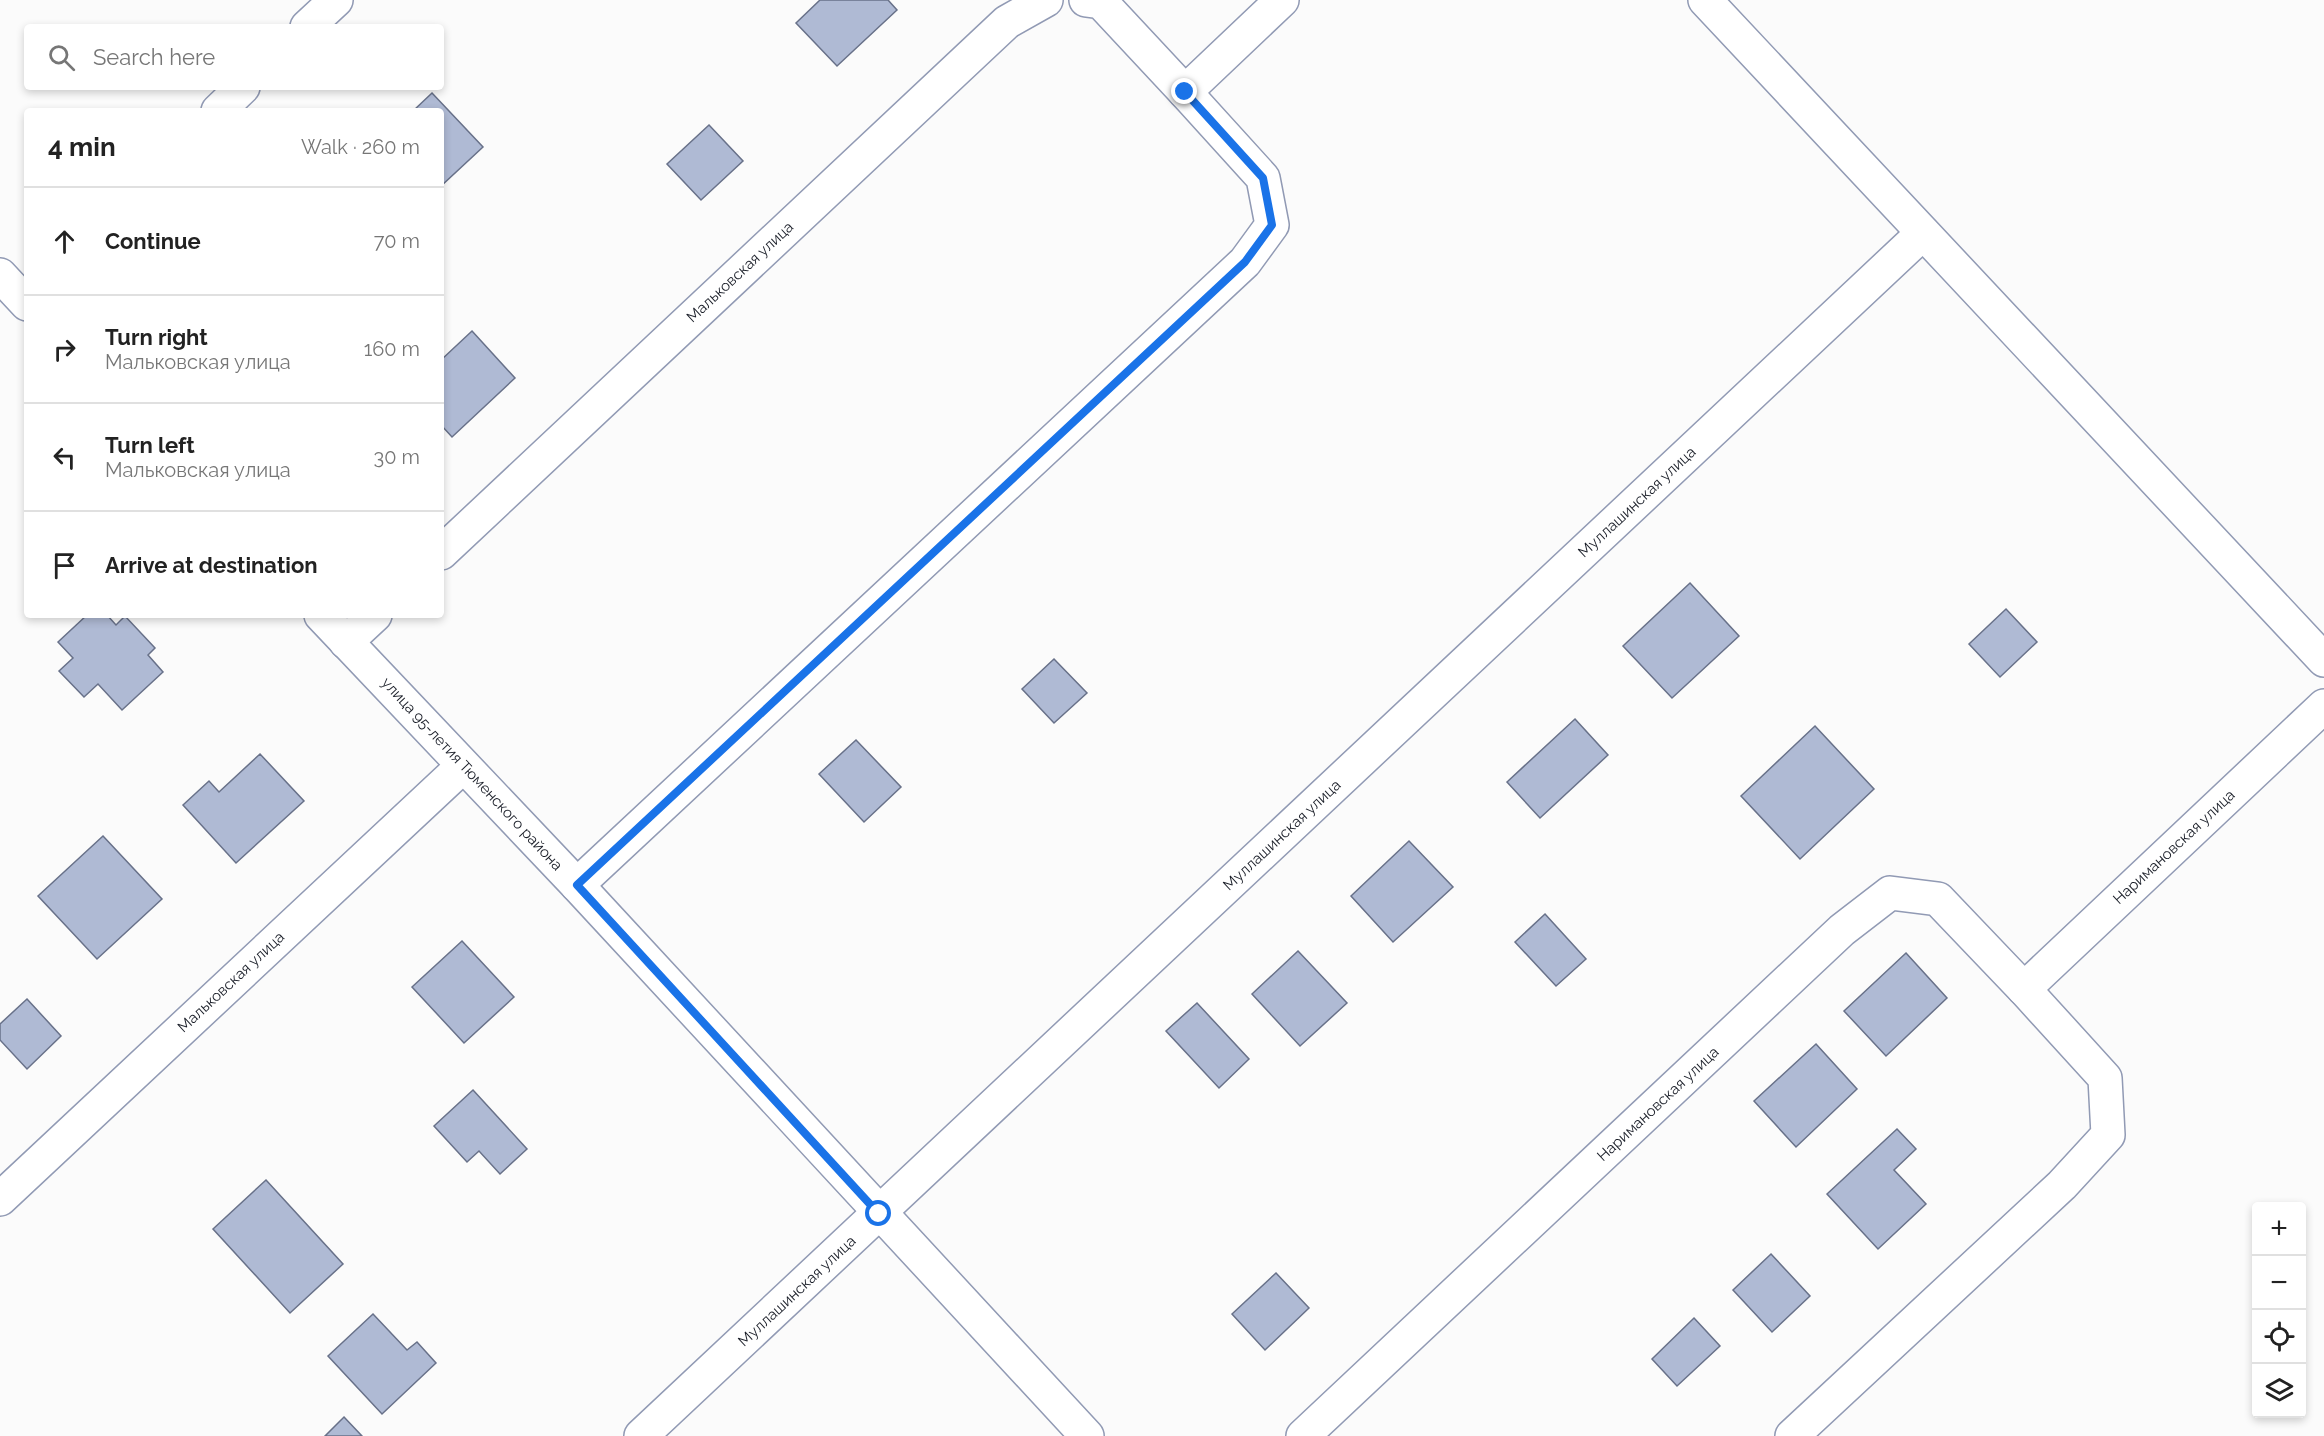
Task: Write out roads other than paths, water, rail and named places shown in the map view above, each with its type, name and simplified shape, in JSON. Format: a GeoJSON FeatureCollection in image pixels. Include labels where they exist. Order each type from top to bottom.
{"type":"FeatureCollection","features":[{"type":"Feature","properties":{"kind":"street"},"geometry":{"type":"LineString","coordinates":[[310,24],[336,0]]}},
{"type":"Feature","properties":{"kind":"street","name":"Мальковская улица"},"geometry":{"type":"LineString","coordinates":[[444,550],[1007,22],[1046,0]]}},
{"type":"Feature","properties":{"kind":"street"},"geometry":{"type":"LineString","coordinates":[[577,885],[1245,262],[1272,225],[1263,178],[1101,2],[1086,0]]}},
{"type":"Feature","properties":{"kind":"street"},"geometry":{"type":"LineString","coordinates":[[1185,92],[1282,0]]}},
{"type":"Feature","properties":{"kind":"street"},"geometry":{"type":"LineString","coordinates":[[1705,0],[2324,660]]}},
{"type":"Feature","properties":{"kind":"street"},"geometry":{"type":"LineString","coordinates":[[221,108],[240,90]]}},
{"type":"Feature","properties":{"kind":"street","name":"Муллашинская улица"},"geometry":{"type":"LineString","coordinates":[[641,1436],[1923,233]]}},
{"type":"Feature","properties":{"kind":"street","name":"улица 95-летия Тюменского района"},"geometry":{"type":"LineString","coordinates":[[324,618],[577,885],[879,1214],[1087,1436]]}},
{"type":"Feature","properties":{"kind":"street"},"geometry":{"type":"LineString","coordinates":[[346,642],[372,618]]}},
{"type":"Feature","properties":{"kind":"street","name":"Наримановская улица"},"geometry":{"type":"LineString","coordinates":[[2024,989],[2324,706]]}},
{"type":"Feature","properties":{"kind":"street","name":"Мальковская улица"},"geometry":{"type":"LineString","coordinates":[[0,1198],[463,766]]}},
{"type":"Feature","properties":{"kind":"street","name":"Наримановская улица"},"geometry":{"type":"LineString","coordinates":[[1303,1436],[1842,930],[1890,893],[1938,899],[2105,1078],[2108,1135],[2062,1185],[1792,1436]]}}]}
